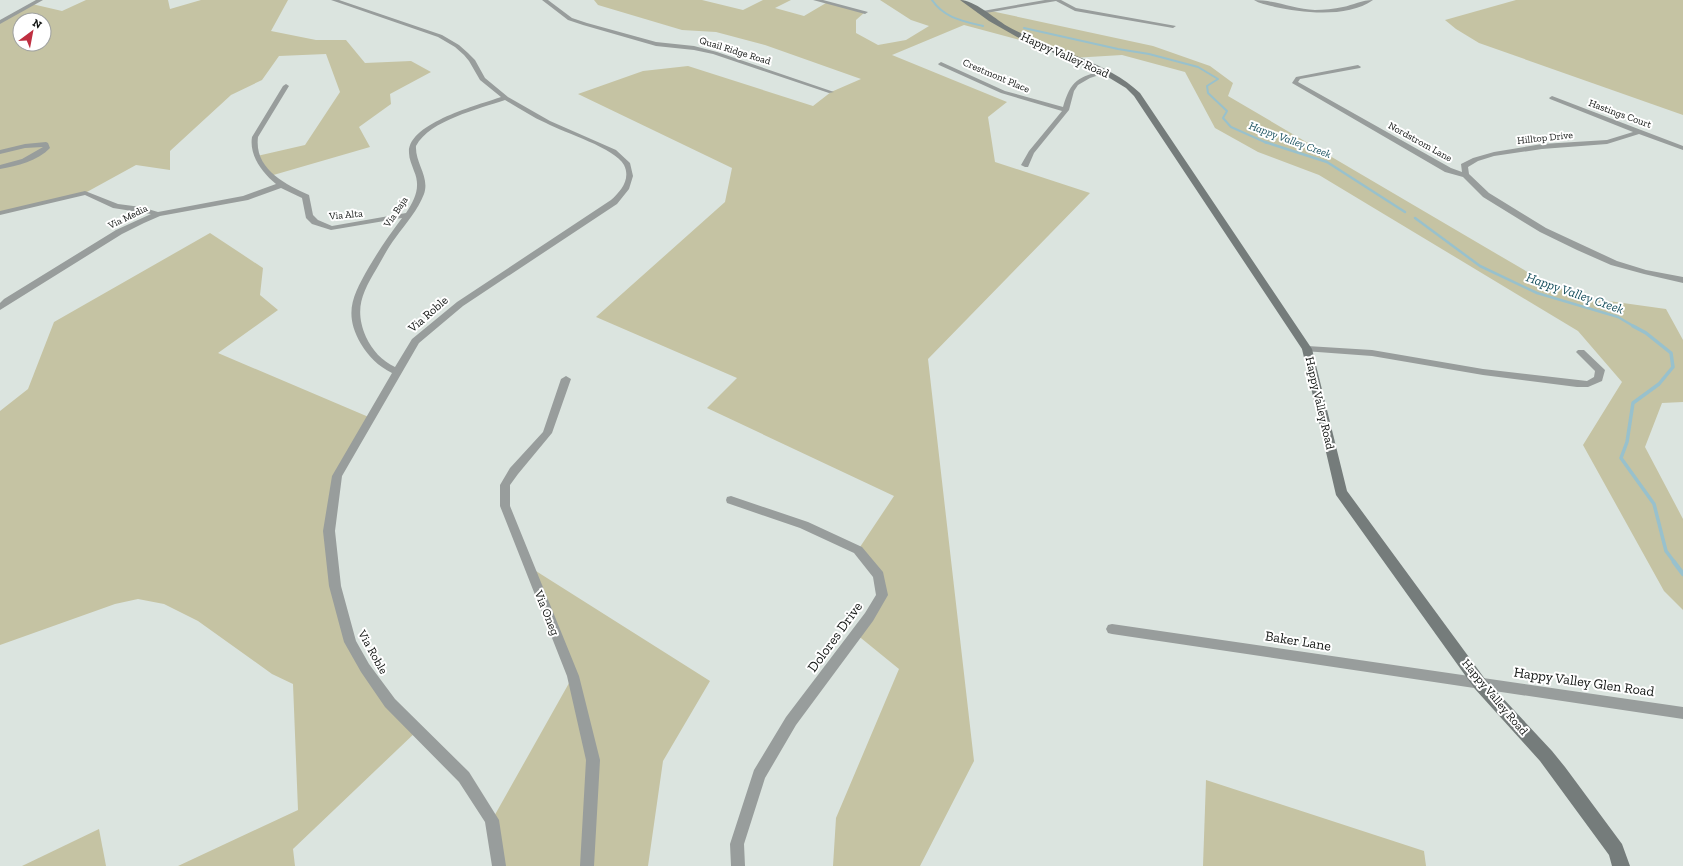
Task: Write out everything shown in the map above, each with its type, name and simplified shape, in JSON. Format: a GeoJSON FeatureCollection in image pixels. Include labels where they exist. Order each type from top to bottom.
{"type":"FeatureCollection","features":[{"type":"Feature","properties":{"kind":"street"},"geometry":{"type":"LineString","coordinates":[[0,22],[22,8],[40,0]]}},
{"type":"Feature","properties":{"kind":"street","name":"Via Roble"},"geometry":{"type":"LineString","coordinates":[[334,0],[440,36],[451,42],[472,60],[482,79],[506,98],[548,122],[604,146],[619,155],[628,165],[630,176],[629,183],[626,189],[614,202],[446,314],[415,341],[337,476],[329,531],[334,586],[350,642],[365,668],[390,702],[464,777],[492,820],[499,866]]}},
{"type":"Feature","properties":{"kind":"street","name":"Quail Ridge Road"},"geometry":{"type":"LineString","coordinates":[[545,0],[570,19],[585,24],[656,44],[716,52],[831,92]]}},
{"type":"Feature","properties":{"kind":"street"},"geometry":{"type":"LineString","coordinates":[[816,0],[866,12]]}},
{"type":"Feature","properties":{"kind":"street","name":"Happy Valley Road"},"geometry":{"type":"LineString","coordinates":[[963,0],[1011,31],[1105,72],[1130,87],[1137,95],[1307,349],[1341,492],[1480,684],[1546,756],[1616,850],[1622,866]]}},
{"type":"Feature","properties":{"kind":"street"},"geometry":{"type":"LineString","coordinates":[[980,12],[1056,0],[1075,10],[1173,26]]}},
{"type":"Feature","properties":{"kind":"street"},"geometry":{"type":"LineString","coordinates":[[1257,0],[1292,10],[1308,12],[1348,9],[1370,0]]}},
{"type":"Feature","properties":{"kind":"street","name":"Crestmont Place"},"geometry":{"type":"LineString","coordinates":[[941,64],[1025,100],[1066,110]]}},
{"type":"Feature","properties":{"kind":"street","name":"Nordstrom Lane"},"geometry":{"type":"LineString","coordinates":[[1358,67],[1298,78],[1295,83],[1448,170],[1466,175],[1486,195],[1543,230],[1614,263],[1644,272],[1683,280]]}},
{"type":"Feature","properties":{"kind":"street"},"geometry":{"type":"LineString","coordinates":[[1025,165],[1031,152],[1066,110],[1070,91],[1076,84],[1088,77],[1105,72]]}},
{"type":"Feature","properties":{"kind":"street","name":"Via Alta"},"geometry":{"type":"LineString","coordinates":[[286,86],[255,138],[254,144],[257,156],[270,176],[281,185],[306,197],[309,216],[315,222],[331,228],[409,216]]}},
{"type":"Feature","properties":{"kind":"street","name":"Via Baja"},"geometry":{"type":"LineString","coordinates":[[397,372],[382,364],[367,348],[360,337],[355,315],[358,293],[392,236],[409,216],[421,191],[421,177],[412,154],[413,147],[416,140],[433,127],[450,118],[506,98]]}},
{"type":"Feature","properties":{"kind":"street","name":"Hastings Court"},"geometry":{"type":"LineString","coordinates":[[1552,98],[1572,107],[1683,148]]}},
{"type":"Feature","properties":{"kind":"street","name":"Hilltop Drive"},"geometry":{"type":"LineString","coordinates":[[1466,175],[1464,166],[1471,161],[1484,156],[1550,146],[1603,143],[1630,137],[1639,132]]}},
{"type":"Feature","properties":{"kind":"street"},"geometry":{"type":"LineString","coordinates":[[0,152],[40,144],[46,144],[47,148],[39,154],[10,165],[0,167]]}},
{"type":"Feature","properties":{"kind":"street","name":"Via Media"},"geometry":{"type":"LineString","coordinates":[[0,307],[7,301],[118,232],[158,214],[245,198],[281,185]]}},
{"type":"Feature","properties":{"kind":"street"},"geometry":{"type":"LineString","coordinates":[[0,213],[85,193],[116,206],[141,209],[158,214]]}},
{"type":"Feature","properties":{"kind":"street"},"geometry":{"type":"LineString","coordinates":[[1307,349],[1372,353],[1483,372],[1577,384],[1588,384],[1599,379],[1600,370],[1581,352]]}},
{"type":"Feature","properties":{"kind":"street","name":"Via Oneg"},"geometry":{"type":"LineString","coordinates":[[566,379],[547,433],[514,471],[505,485],[504,506],[573,676],[593,760],[587,866]]}},
{"type":"Feature","properties":{"kind":"street","name":"Dolores Drive"},"geometry":{"type":"LineString","coordinates":[[731,500],[804,524],[858,550],[879,575],[882,595],[869,617],[791,722],[759,775],[737,844],[738,866]]}},
{"type":"Feature","properties":{"kind":"street","name":"Baker Lane"},"geometry":{"type":"LineString","coordinates":[[1112,628],[1480,684]]}},
{"type":"Feature","properties":{"kind":"street","name":"Happy Valley Glen Road"},"geometry":{"type":"LineString","coordinates":[[1480,684],[1683,713]]}},
{"type":"Feature","properties":{"kind":"shaded area"},"geometry":{"type":"Polygon","coordinates":[[[86,0],[168,0],[170,9],[201,0],[288,0],[271,31],[316,40],[346,40],[365,63],[411,61],[431,72],[390,94],[391,104],[359,127],[370,147],[270,176],[257,156],[305,145],[340,92],[326,54],[279,56],[262,80],[231,95],[170,151],[170,170],[136,165],[85,193],[0,213],[0,22],[12,15],[12,52],[52,52],[52,12],[18,12],[32,4],[62,11],[86,0]]]}},
{"type":"Feature","properties":{"kind":"shaded area"},"geometry":{"type":"Polygon","coordinates":[[[594,0],[702,0],[743,10],[763,0],[791,0],[775,8],[804,16],[826,3],[865,12],[856,20],[856,33],[878,45],[906,40],[929,26],[911,20],[880,0],[963,0],[980,12],[991,11],[1153,46],[1210,66],[1233,83],[1228,96],[1536,277],[1580,297],[1666,309],[1683,340],[1683,402],[1662,403],[1645,447],[1683,519],[1683,610],[1664,591],[1583,445],[1622,382],[1578,331],[1319,175],[1258,152],[1215,128],[1185,72],[1122,55],[1072,58],[1042,46],[964,25],[892,55],[1007,102],[988,117],[995,162],[1090,193],[928,359],[974,761],[920,866],[833,866],[836,818],[899,669],[856,634],[882,595],[879,575],[858,550],[894,496],[707,408],[737,378],[596,317],[725,202],[732,168],[578,94],[643,71],[688,66],[813,106],[831,92],[861,79],[765,45],[716,32],[682,30],[598,5],[594,0]]]}},
{"type":"Feature","properties":{"kind":"shaded area"},"geometry":{"type":"Polygon","coordinates":[[[1516,0],[1683,0],[1683,115],[1479,43],[1456,29],[1445,20],[1516,0]]]}},
{"type":"Feature","properties":{"kind":"shaded area"},"geometry":{"type":"Polygon","coordinates":[[[210,233],[263,268],[260,295],[278,310],[218,353],[371,418],[337,476],[329,531],[350,642],[418,730],[293,849],[295,866],[178,866],[298,810],[293,684],[272,674],[198,621],[164,604],[138,599],[115,604],[0,645],[0,411],[28,389],[54,322],[210,233]]]}},
{"type":"Feature","properties":{"kind":"shaded area"},"geometry":{"type":"Polygon","coordinates":[[[528,566],[710,681],[663,761],[648,866],[499,866],[492,820],[573,676],[528,566]]]}},
{"type":"Feature","properties":{"kind":"shaded area"},"geometry":{"type":"Polygon","coordinates":[[[1206,780],[1424,851],[1426,866],[1203,866],[1206,780]]]}},
{"type":"Feature","properties":{"kind":"shaded area"},"geometry":{"type":"Polygon","coordinates":[[[99,829],[106,866],[22,866],[99,829]]]}},
{"type":"Feature","properties":{"kind":"waterway","name":"Happy Valley Creek"},"geometry":{"type":"LineString","coordinates":[[932,0],[948,15],[983,26]]}},
{"type":"Feature","properties":{"kind":"waterway","name":"Happy Valley Creek"},"geometry":{"type":"LineString","coordinates":[[1024,28],[1118,49],[1149,54],[1198,67],[1218,79],[1207,86],[1208,93],[1227,111],[1223,118],[1231,127],[1267,143]]}},
{"type":"Feature","properties":{"kind":"waterway","name":"Happy Valley Creek"},"geometry":{"type":"LineString","coordinates":[[1265,142],[1327,162],[1405,212]]}},
{"type":"Feature","properties":{"kind":"waterway","name":"Happy Valley Creek"},"geometry":{"type":"LineString","coordinates":[[1415,218],[1480,266],[1537,293],[1618,317],[1635,327]]}},
{"type":"Feature","properties":{"kind":"waterway","name":"Happy Valley Creek"},"geometry":{"type":"LineString","coordinates":[[1633,326],[1646,333],[1671,353],[1673,367],[1659,384],[1633,403],[1627,442],[1621,458],[1654,504],[1666,551],[1675,563]]}},
{"type":"Feature","properties":{"kind":"waterway","name":"Happy Valley Creek"},"geometry":{"type":"LineString","coordinates":[[1674,562],[1683,574]]}}]}
